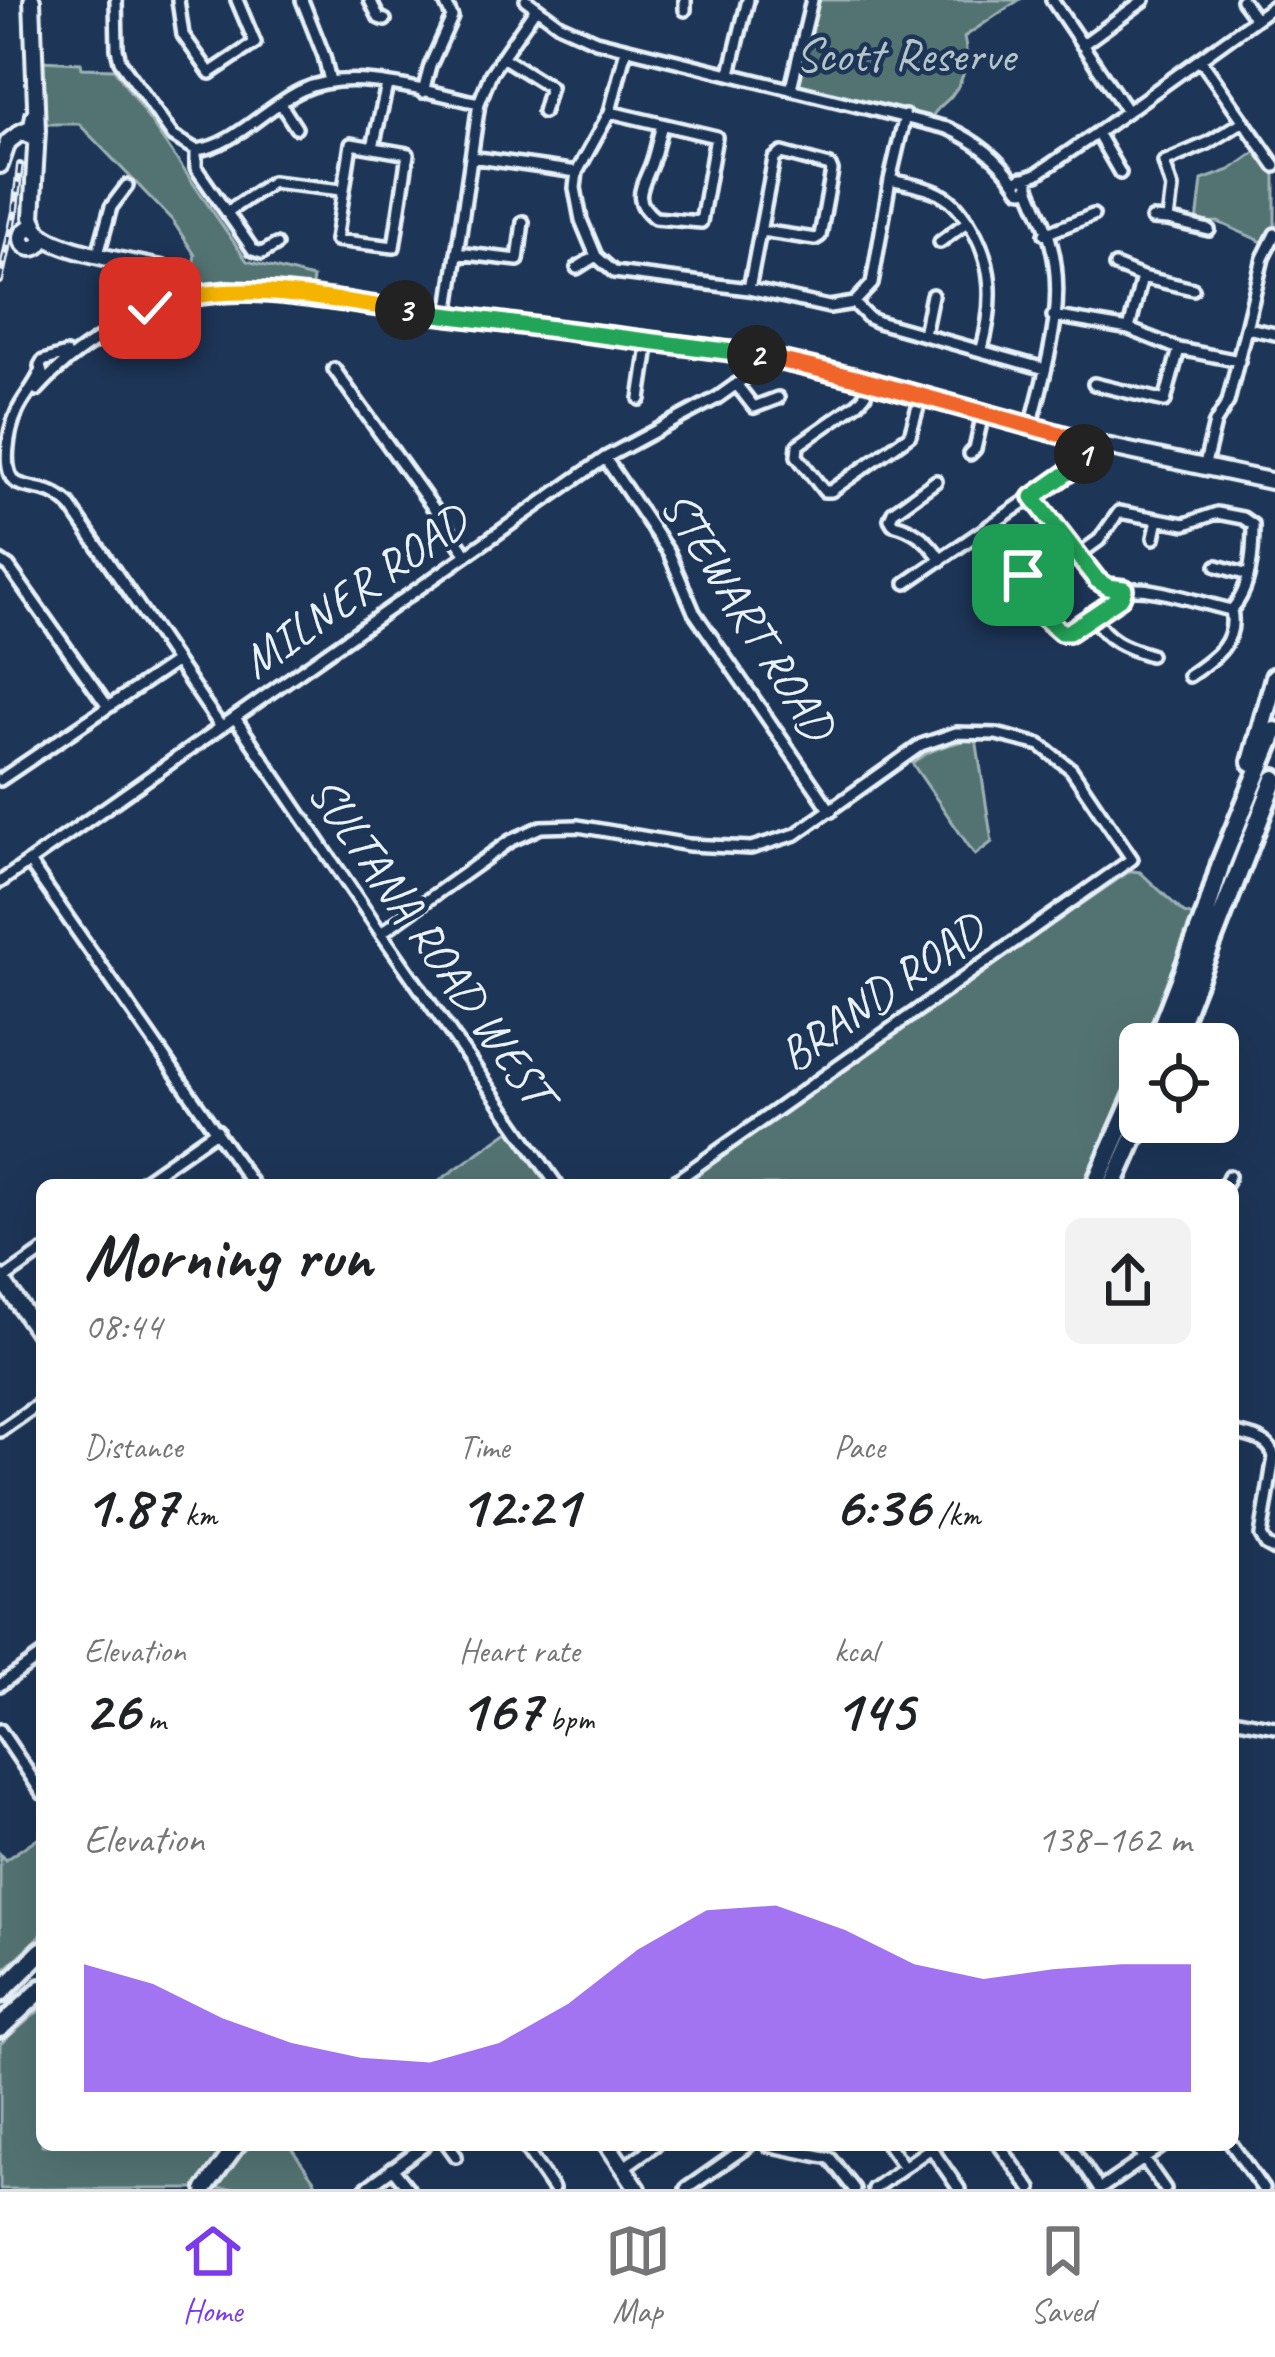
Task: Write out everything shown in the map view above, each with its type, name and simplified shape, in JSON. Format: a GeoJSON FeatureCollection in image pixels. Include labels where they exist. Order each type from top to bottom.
{"type":"FeatureCollection","features":[{"type":"Feature","properties":{"kind":"highway"},"geometry":{"type":"LineString","coordinates":[[1163,1023],[1206,913],[1275,677]]}},
{"type":"Feature","properties":{"kind":"highway"},"geometry":{"type":"LineString","coordinates":[[1222,860],[1275,731]]}},
{"type":"Feature","properties":{"kind":"highway"},"geometry":{"type":"LineString","coordinates":[[1180,1023],[1275,782]]}},
{"type":"Feature","properties":{"kind":"highway"},"geometry":{"type":"LineString","coordinates":[[1098,1179],[1119,1131]]}},
{"type":"Feature","properties":{"kind":"highway"},"geometry":{"type":"LineString","coordinates":[[1116,1179],[1132,1143]]}},
{"type":"Feature","properties":{"kind":"highway"},"geometry":{"type":"LineString","coordinates":[[0,1993],[36,1957]]}},
{"type":"Feature","properties":{"kind":"highway"},"geometry":{"type":"LineString","coordinates":[[2,2022],[36,1984]]}},
{"type":"Feature","properties":{"kind":"highway"},"geometry":{"type":"LineString","coordinates":[[2,2022],[36,1997]]}},
{"type":"Feature","properties":{"kind":"main road"},"geometry":{"type":"LineString","coordinates":[[32,0],[34,66],[28,126],[34,236],[151,267],[168,279],[180,297],[274,295],[649,340],[847,378],[921,402],[1275,483]]}},
{"type":"Feature","properties":{"kind":"main road"},"geometry":{"type":"LineString","coordinates":[[0,148],[28,126]]}},
{"type":"Feature","properties":{"kind":"main road"},"geometry":{"type":"LineString","coordinates":[[0,165],[8,142],[28,126]]}},
{"type":"Feature","properties":{"kind":"main road"},"geometry":{"type":"LineString","coordinates":[[1,1279],[36,1329]]}},
{"type":"Feature","properties":{"kind":"main road"},"geometry":{"type":"LineString","coordinates":[[205,2189],[233,2151]]}},
{"type":"Feature","properties":{"kind":"main road"},"geometry":{"type":"LineString","coordinates":[[612,2151],[638,2189]]}},
{"type":"Feature","properties":{"kind":"street"},"geometry":{"type":"LineString","coordinates":[[116,0],[120,61],[173,136],[196,150],[217,146],[304,89],[330,81],[359,80],[478,103]]}},
{"type":"Feature","properties":{"kind":"street"},"geometry":{"type":"LineString","coordinates":[[178,0],[183,35],[210,73],[254,43],[237,0]]}},
{"type":"Feature","properties":{"kind":"street"},"geometry":{"type":"LineString","coordinates":[[302,0],[330,81]]}},
{"type":"Feature","properties":{"kind":"street"},"geometry":{"type":"LineString","coordinates":[[370,0],[385,20]]}},
{"type":"Feature","properties":{"kind":"street"},"geometry":{"type":"LineString","coordinates":[[423,92],[452,17],[444,0]]}},
{"type":"Feature","properties":{"kind":"street"},"geometry":{"type":"LineString","coordinates":[[730,74],[748,0]]}},
{"type":"Feature","properties":{"kind":"street"},"geometry":{"type":"LineString","coordinates":[[791,88],[812,0]]}},
{"type":"Feature","properties":{"kind":"street"},"geometry":{"type":"LineString","coordinates":[[1052,0],[1127,111]]}},
{"type":"Feature","properties":{"kind":"street"},"geometry":{"type":"LineString","coordinates":[[1082,45],[1144,0]]}},
{"type":"Feature","properties":{"kind":"street"},"geometry":{"type":"LineString","coordinates":[[1242,0],[1256,19]]}},
{"type":"Feature","properties":{"kind":"street"},"geometry":{"type":"LineString","coordinates":[[448,316],[478,103],[531,4],[572,31],[626,49],[905,116],[961,134],[1024,184],[1047,234],[1055,316],[1028,426]]}},
{"type":"Feature","properties":{"kind":"street"},"geometry":{"type":"LineString","coordinates":[[1024,184],[1275,5]]}},
{"type":"Feature","properties":{"kind":"street"},"geometry":{"type":"LineString","coordinates":[[626,49],[610,112],[578,172],[575,188],[596,256],[623,274],[749,289],[829,307],[854,303],[872,284],[905,116]]}},
{"type":"Feature","properties":{"kind":"street"},"geometry":{"type":"LineString","coordinates":[[502,57],[550,87],[543,112]]}},
{"type":"Feature","properties":{"kind":"street"},"geometry":{"type":"LineString","coordinates":[[1200,59],[1274,164]]}},
{"type":"Feature","properties":{"kind":"street"},"geometry":{"type":"LineString","coordinates":[[373,147],[387,85]]}},
{"type":"Feature","properties":{"kind":"street"},"geometry":{"type":"LineString","coordinates":[[280,103],[296,128]]}},
{"type":"Feature","properties":{"kind":"street"},"geometry":{"type":"LineString","coordinates":[[610,112],[716,136],[701,222],[655,218],[644,206],[639,190],[662,125]]}},
{"type":"Feature","properties":{"kind":"street"},"geometry":{"type":"LineString","coordinates":[[1168,220],[1172,188],[1164,162],[1244,121]]}},
{"type":"Feature","properties":{"kind":"street"},"geometry":{"type":"LineString","coordinates":[[1097,133],[1120,173]]}},
{"type":"Feature","properties":{"kind":"street"},"geometry":{"type":"LineString","coordinates":[[351,144],[408,154],[394,247],[336,240],[342,190],[351,144]]}},
{"type":"Feature","properties":{"kind":"street"},"geometry":{"type":"LineString","coordinates":[[196,150],[196,167],[256,252],[276,245]]}},
{"type":"Feature","properties":{"kind":"street"},"geometry":{"type":"LineString","coordinates":[[749,289],[774,159],[778,151],[832,165],[819,240],[761,231]]}},
{"type":"Feature","properties":{"kind":"street"},"geometry":{"type":"LineString","coordinates":[[471,157],[578,172]]}},
{"type":"Feature","properties":{"kind":"street"},"geometry":{"type":"LineString","coordinates":[[890,180],[941,194],[968,221],[991,283],[982,349]]}},
{"type":"Feature","properties":{"kind":"street"},"geometry":{"type":"LineString","coordinates":[[227,212],[272,182],[342,190]]}},
{"type":"Feature","properties":{"kind":"street"},"geometry":{"type":"LineString","coordinates":[[98,254],[111,207],[127,186]]}},
{"type":"Feature","properties":{"kind":"street"},"geometry":{"type":"LineString","coordinates":[[1047,234],[1093,215]]}},
{"type":"Feature","properties":{"kind":"street"},"geometry":{"type":"LineString","coordinates":[[1152,219],[1208,230]]}},
{"type":"Feature","properties":{"kind":"street"},"geometry":{"type":"LineString","coordinates":[[940,242],[968,221]]}},
{"type":"Feature","properties":{"kind":"street"},"geometry":{"type":"LineString","coordinates":[[457,253],[518,260],[523,222]]}},
{"type":"Feature","properties":{"kind":"street"},"geometry":{"type":"LineString","coordinates":[[1206,469],[1215,433],[1232,403],[1247,328],[1266,270],[1267,247],[1275,234]]}},
{"type":"Feature","properties":{"kind":"street"},"geometry":{"type":"LineString","coordinates":[[577,268],[596,256]]}},
{"type":"Feature","properties":{"kind":"street"},"geometry":{"type":"LineString","coordinates":[[1115,266],[1193,289]]}},
{"type":"Feature","properties":{"kind":"street"},"geometry":{"type":"LineString","coordinates":[[1129,329],[1142,277]]}},
{"type":"Feature","properties":{"kind":"street"},"geometry":{"type":"LineString","coordinates":[[924,334],[932,295]]}},
{"type":"Feature","properties":{"kind":"street"},"geometry":{"type":"LineString","coordinates":[[180,297],[112,332],[50,372],[43,361],[61,356],[124,320],[180,297]]}},
{"type":"Feature","properties":{"kind":"street"},"geometry":{"type":"LineString","coordinates":[[854,303],[878,322],[1044,366]]}},
{"type":"Feature","properties":{"kind":"street"},"geometry":{"type":"LineString","coordinates":[[1055,316],[1129,329],[1179,350],[1239,361]]}},
{"type":"Feature","properties":{"kind":"street"},"geometry":{"type":"LineString","coordinates":[[1247,328],[1275,334]]}},
{"type":"Feature","properties":{"kind":"street"},"geometry":{"type":"LineString","coordinates":[[640,399],[649,340]]}},
{"type":"Feature","properties":{"kind":"street"},"geometry":{"type":"LineString","coordinates":[[1094,384],[1165,401],[1179,350]]}},
{"type":"Feature","properties":{"kind":"street","name":"MILNER ROAD"},"geometry":{"type":"LineString","coordinates":[[0,882],[605,458],[697,410],[762,361]]}},
{"type":"Feature","properties":{"kind":"street"},"geometry":{"type":"LineString","coordinates":[[334,369],[466,555]]}},
{"type":"Feature","properties":{"kind":"street","name":"SULTANA ROAD WEST"},"geometry":{"type":"LineString","coordinates":[[50,372],[22,413],[11,466],[19,477],[50,484],[69,497],[175,662],[247,739],[553,1179]]}},
{"type":"Feature","properties":{"kind":"street"},"geometry":{"type":"LineString","coordinates":[[736,384],[754,407],[778,398]]}},
{"type":"Feature","properties":{"kind":"street"},"geometry":{"type":"LineString","coordinates":[[865,387],[797,445],[797,455],[824,491],[831,491],[910,436],[921,402]]}},
{"type":"Feature","properties":{"kind":"street"},"geometry":{"type":"LineString","coordinates":[[970,454],[983,415]]}},
{"type":"Feature","properties":{"kind":"street"},"geometry":{"type":"LineString","coordinates":[[906,583],[1083,462],[1090,443]]}},
{"type":"Feature","properties":{"kind":"street","name":"STEWART ROAD"},"geometry":{"type":"LineString","coordinates":[[605,458],[668,553],[694,612],[831,811]]}},
{"type":"Feature","properties":{"kind":"street"},"geometry":{"type":"LineString","coordinates":[[936,481],[890,519],[931,544],[941,560]]}},
{"type":"Feature","properties":{"kind":"street"},"geometry":{"type":"LineString","coordinates":[[1033,497],[1100,583],[1231,610]]}},
{"type":"Feature","properties":{"kind":"street"},"geometry":{"type":"LineString","coordinates":[[1077,556],[1100,540],[1119,512],[1185,524],[1217,513],[1243,518],[1253,525],[1253,545],[1248,575],[1238,604],[1231,610]]}},
{"type":"Feature","properties":{"kind":"street"},"geometry":{"type":"LineString","coordinates":[[1154,538],[1158,519]]}},
{"type":"Feature","properties":{"kind":"street"},"geometry":{"type":"LineString","coordinates":[[0,561],[10,567],[108,706]]}},
{"type":"Feature","properties":{"kind":"street"},"geometry":{"type":"LineString","coordinates":[[1031,564],[1023,578],[1034,608],[1058,630],[1066,632],[1094,617],[1121,597],[1124,589]]}},
{"type":"Feature","properties":{"kind":"street"},"geometry":{"type":"LineString","coordinates":[[1217,566],[1248,575]]}},
{"type":"Feature","properties":{"kind":"street"},"geometry":{"type":"LineString","coordinates":[[1189,676],[1227,645],[1233,625],[1231,610]]}},
{"type":"Feature","properties":{"kind":"street"},"geometry":{"type":"LineString","coordinates":[[1094,617],[1101,632],[1150,655]]}},
{"type":"Feature","properties":{"kind":"street"},"geometry":{"type":"LineString","coordinates":[[0,780],[175,662]]}},
{"type":"Feature","properties":{"kind":"street","name":"BRAND ROAD"},"geometry":{"type":"LineString","coordinates":[[679,1179],[1132,859],[1071,769],[1040,746],[996,734],[956,733],[921,746],[831,811]]}},
{"type":"Feature","properties":{"kind":"street"},"geometry":{"type":"LineString","coordinates":[[380,933],[510,841],[541,826],[578,826],[689,845],[752,848],[796,834],[831,811]]}},
{"type":"Feature","properties":{"kind":"street"},"geometry":{"type":"LineString","coordinates":[[29,862],[249,1179]]}},
{"type":"Feature","properties":{"kind":"street"},"geometry":{"type":"LineString","coordinates":[[147,1179],[217,1130]]}},
{"type":"Feature","properties":{"kind":"street"},"geometry":{"type":"LineString","coordinates":[[1,1279],[36,1256]]}},
{"type":"Feature","properties":{"kind":"street"},"geometry":{"type":"LineString","coordinates":[[0,1431],[36,1406]]}},
{"type":"Feature","properties":{"kind":"street"},"geometry":{"type":"LineString","coordinates":[[1239,1434],[1273,1449],[1261,1536],[1275,1550]]}},
{"type":"Feature","properties":{"kind":"street"},"geometry":{"type":"LineString","coordinates":[[0,1685],[36,1659]]}},
{"type":"Feature","properties":{"kind":"street"},"geometry":{"type":"LineString","coordinates":[[1239,1721],[1275,1727]]}},
{"type":"Feature","properties":{"kind":"street"},"geometry":{"type":"LineString","coordinates":[[0,1730],[36,1784]]}},
{"type":"Feature","properties":{"kind":"street"},"geometry":{"type":"LineString","coordinates":[[365,2189],[416,2151]]}},
{"type":"Feature","properties":{"kind":"street"},"geometry":{"type":"LineString","coordinates":[[452,2151],[455,2156]]}},
{"type":"Feature","properties":{"kind":"street"},"geometry":{"type":"LineString","coordinates":[[527,2151],[554,2189]]}},
{"type":"Feature","properties":{"kind":"street"},"geometry":{"type":"LineString","coordinates":[[623,2168],[647,2151]]}},
{"type":"Feature","properties":{"kind":"street"},"geometry":{"type":"LineString","coordinates":[[722,2151],[728,2159]]}},
{"type":"Feature","properties":{"kind":"street"},"geometry":{"type":"LineString","coordinates":[[686,2189],[740,2151]]}},
{"type":"Feature","properties":{"kind":"street"},"geometry":{"type":"LineString","coordinates":[[796,2151],[830,2158],[854,2189]]}},
{"type":"Feature","properties":{"kind":"street"},"geometry":{"type":"LineString","coordinates":[[892,2151],[904,2167]]}},
{"type":"Feature","properties":{"kind":"street"},"geometry":{"type":"LineString","coordinates":[[872,2189],[926,2151]]}},
{"type":"Feature","properties":{"kind":"street"},"geometry":{"type":"LineString","coordinates":[[932,2151],[959,2189]]}},
{"type":"Feature","properties":{"kind":"street"},"geometry":{"type":"LineString","coordinates":[[1003,2151],[1031,2189]]}},
{"type":"Feature","properties":{"kind":"street"},"geometry":{"type":"LineString","coordinates":[[1074,2151],[1100,2189],[1155,2151]]}},
{"type":"Feature","properties":{"kind":"street"},"geometry":{"type":"LineString","coordinates":[[1138,2151],[1165,2189]]}},
{"type":"Feature","properties":{"kind":"street"},"geometry":{"type":"LineString","coordinates":[[1236,2151],[1263,2189]]}},
{"type":"Feature","properties":{"kind":"street"},"geometry":{"type":"LineString","coordinates":[[392,2168],[408,2188]]}},
{"type":"Feature","properties":{"kind":"green space","name":"Scott Reserve"},"geometry":{"type":"Polygon","coordinates":[[[817,0],[1019,0],[964,37],[963,74],[932,117],[797,86],[817,0]]]}},
{"type":"Feature","properties":{"kind":"green space"},"geometry":{"type":"Polygon","coordinates":[[[39,61],[114,69],[247,261],[313,278],[311,294],[188,289],[184,283],[190,281],[195,255],[172,220],[79,124],[38,124],[39,61]]]}},
{"type":"Feature","properties":{"kind":"green space"},"geometry":{"type":"Polygon","coordinates":[[[1258,150],[1275,174],[1275,228],[1265,243],[1218,222],[1197,223],[1202,180],[1230,170],[1258,150]]]}},
{"type":"Feature","properties":{"kind":"green space"},"geometry":{"type":"Polygon","coordinates":[[[976,738],[992,842],[975,855],[912,763],[935,750],[976,738]]]}},
{"type":"Feature","properties":{"kind":"green space"},"geometry":{"type":"Polygon","coordinates":[[[1140,872],[1184,913],[1196,917],[1155,1023],[1119,1023],[1119,1119],[1088,1179],[681,1179],[1127,873],[1140,872]]]}},
{"type":"Feature","properties":{"kind":"green space"},"geometry":{"type":"Polygon","coordinates":[[[516,1126],[553,1179],[441,1179],[516,1126]]]}},
{"type":"Feature","properties":{"kind":"green space"},"geometry":{"type":"Polygon","coordinates":[[[36,1839],[36,1940],[0,1974],[0,1854],[5,1860],[36,1839]]]}},
{"type":"Feature","properties":{"kind":"green space"},"geometry":{"type":"Polygon","coordinates":[[[36,2013],[36,2151],[224,2151],[199,2189],[0,2189],[0,2044],[36,2013]]]}},
{"type":"Feature","properties":{"kind":"green space"},"geometry":{"type":"Polygon","coordinates":[[[245,2151],[293,2151],[320,2189],[215,2189],[245,2151]]]}},
{"type":"Feature","properties":{"kind":"railway"},"geometry":{"type":"LineString","coordinates":[[0,281],[20,165]]}},
{"type":"Feature","properties":{"kind":"route"},"geometry":{"type":"LineString","coordinates":[[150,308],[211,292],[254,291],[749,353],[1088,442],[1083,462],[1033,497],[1097,580],[1124,589],[1121,597],[1069,632],[1061,632],[1036,610],[1023,575]]}}]}
